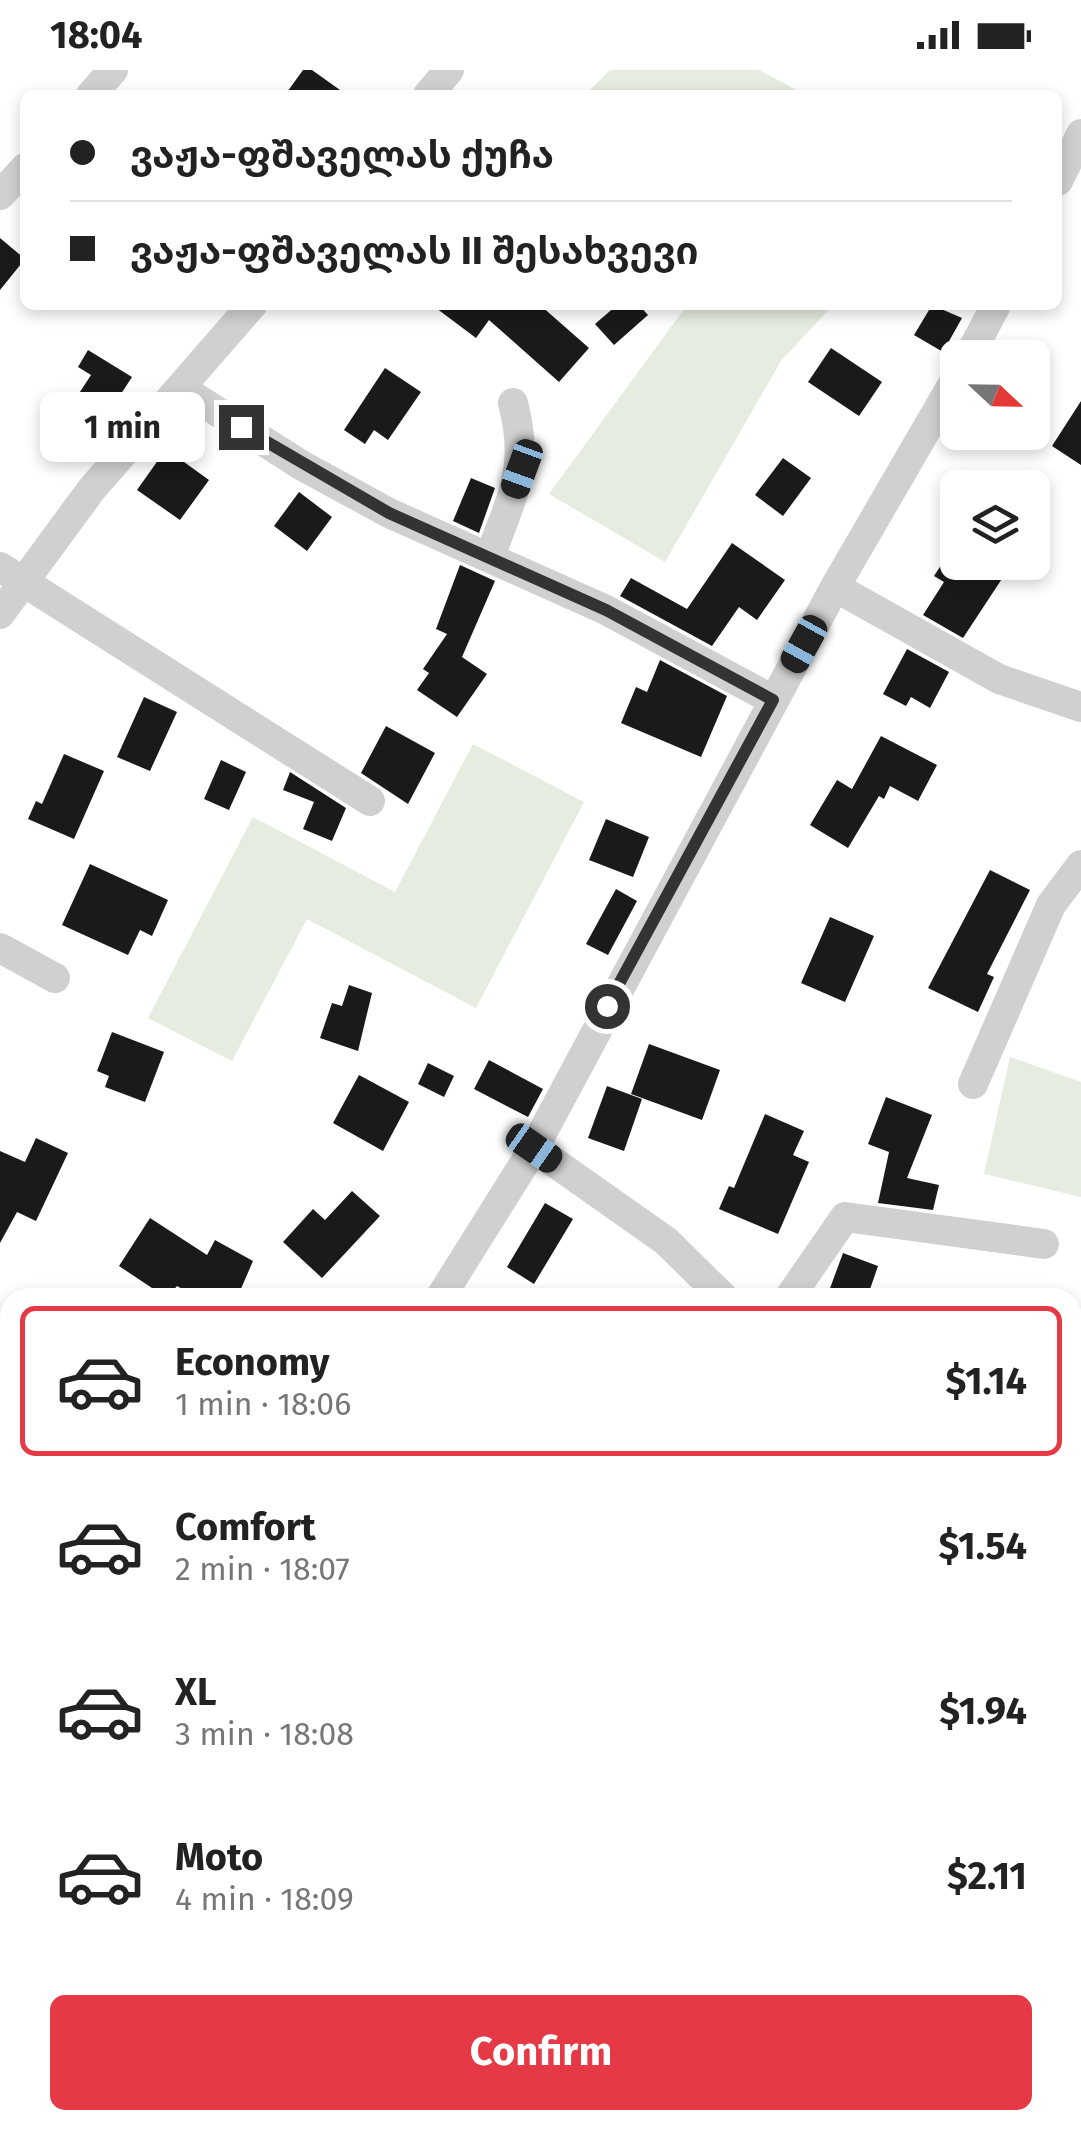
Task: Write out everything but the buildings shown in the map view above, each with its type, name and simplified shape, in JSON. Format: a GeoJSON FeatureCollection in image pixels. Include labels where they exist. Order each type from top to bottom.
{"type":"FeatureCollection","features":[{"type":"Feature","properties":{"kind":"street"},"geometry":{"type":"LineString","coordinates":[[96,90],[113,70]]}},
{"type":"Feature","properties":{"kind":"street"},"geometry":{"type":"LineString","coordinates":[[432,90],[450,70]]}},
{"type":"Feature","properties":{"kind":"street"},"geometry":{"type":"LineString","coordinates":[[1062,173],[1081,134]]}},
{"type":"Feature","properties":{"kind":"street"},"geometry":{"type":"LineString","coordinates":[[0,194],[20,173]]}},
{"type":"Feature","properties":{"kind":"street"},"geometry":{"type":"LineString","coordinates":[[0,614],[10,574],[182,389],[248,310]]}},
{"type":"Feature","properties":{"kind":"street"},"geometry":{"type":"LineString","coordinates":[[978,340],[993,310]]}},
{"type":"Feature","properties":{"kind":"street"},"geometry":{"type":"LineString","coordinates":[[182,389],[360,497],[606,610],[773,700]]}},
{"type":"Feature","properties":{"kind":"street"},"geometry":{"type":"LineString","coordinates":[[490,556],[522,469],[522,440],[513,403]]}},
{"type":"Feature","properties":{"kind":"street"},"geometry":{"type":"LineString","coordinates":[[446,1288],[534,1148],[834,587],[940,406]]}},
{"type":"Feature","properties":{"kind":"street"},"geometry":{"type":"LineString","coordinates":[[10,574],[370,801]]}},
{"type":"Feature","properties":{"kind":"street"},"geometry":{"type":"LineString","coordinates":[[834,587],[999,680],[1081,707]]}},
{"type":"Feature","properties":{"kind":"street"},"geometry":{"type":"LineString","coordinates":[[973,1084],[1051,904],[1081,865]]}},
{"type":"Feature","properties":{"kind":"street"},"geometry":{"type":"LineString","coordinates":[[0,948],[55,978]]}},
{"type":"Feature","properties":{"kind":"street"},"geometry":{"type":"LineString","coordinates":[[534,1148],[666,1241],[714,1288]]}},
{"type":"Feature","properties":{"kind":"street"},"geometry":{"type":"LineString","coordinates":[[796,1288],[845,1218],[1044,1244]]}},
{"type":"Feature","properties":{"kind":"shaded area"},"geometry":{"type":"Polygon","coordinates":[[[610,70],[759,70],[797,90],[590,90],[610,70]]]}},
{"type":"Feature","properties":{"kind":"shaded area"},"geometry":{"type":"Polygon","coordinates":[[[683,310],[828,310],[781,361],[665,562],[549,494],[683,310]]]}},
{"type":"Feature","properties":{"kind":"shaded area"},"geometry":{"type":"Polygon","coordinates":[[[473,744],[584,802],[476,1008],[307,919],[232,1061],[148,1018],[253,817],[395,892],[473,744]]]}},
{"type":"Feature","properties":{"kind":"shaded area"},"geometry":{"type":"Polygon","coordinates":[[[1010,1057],[1081,1082],[1081,1197],[984,1174],[1010,1057]]]}},
{"type":"Feature","properties":{"kind":"route"},"geometry":{"type":"LineString","coordinates":[[241,427],[389,513],[606,610],[773,700],[607,1006]]}}]}
